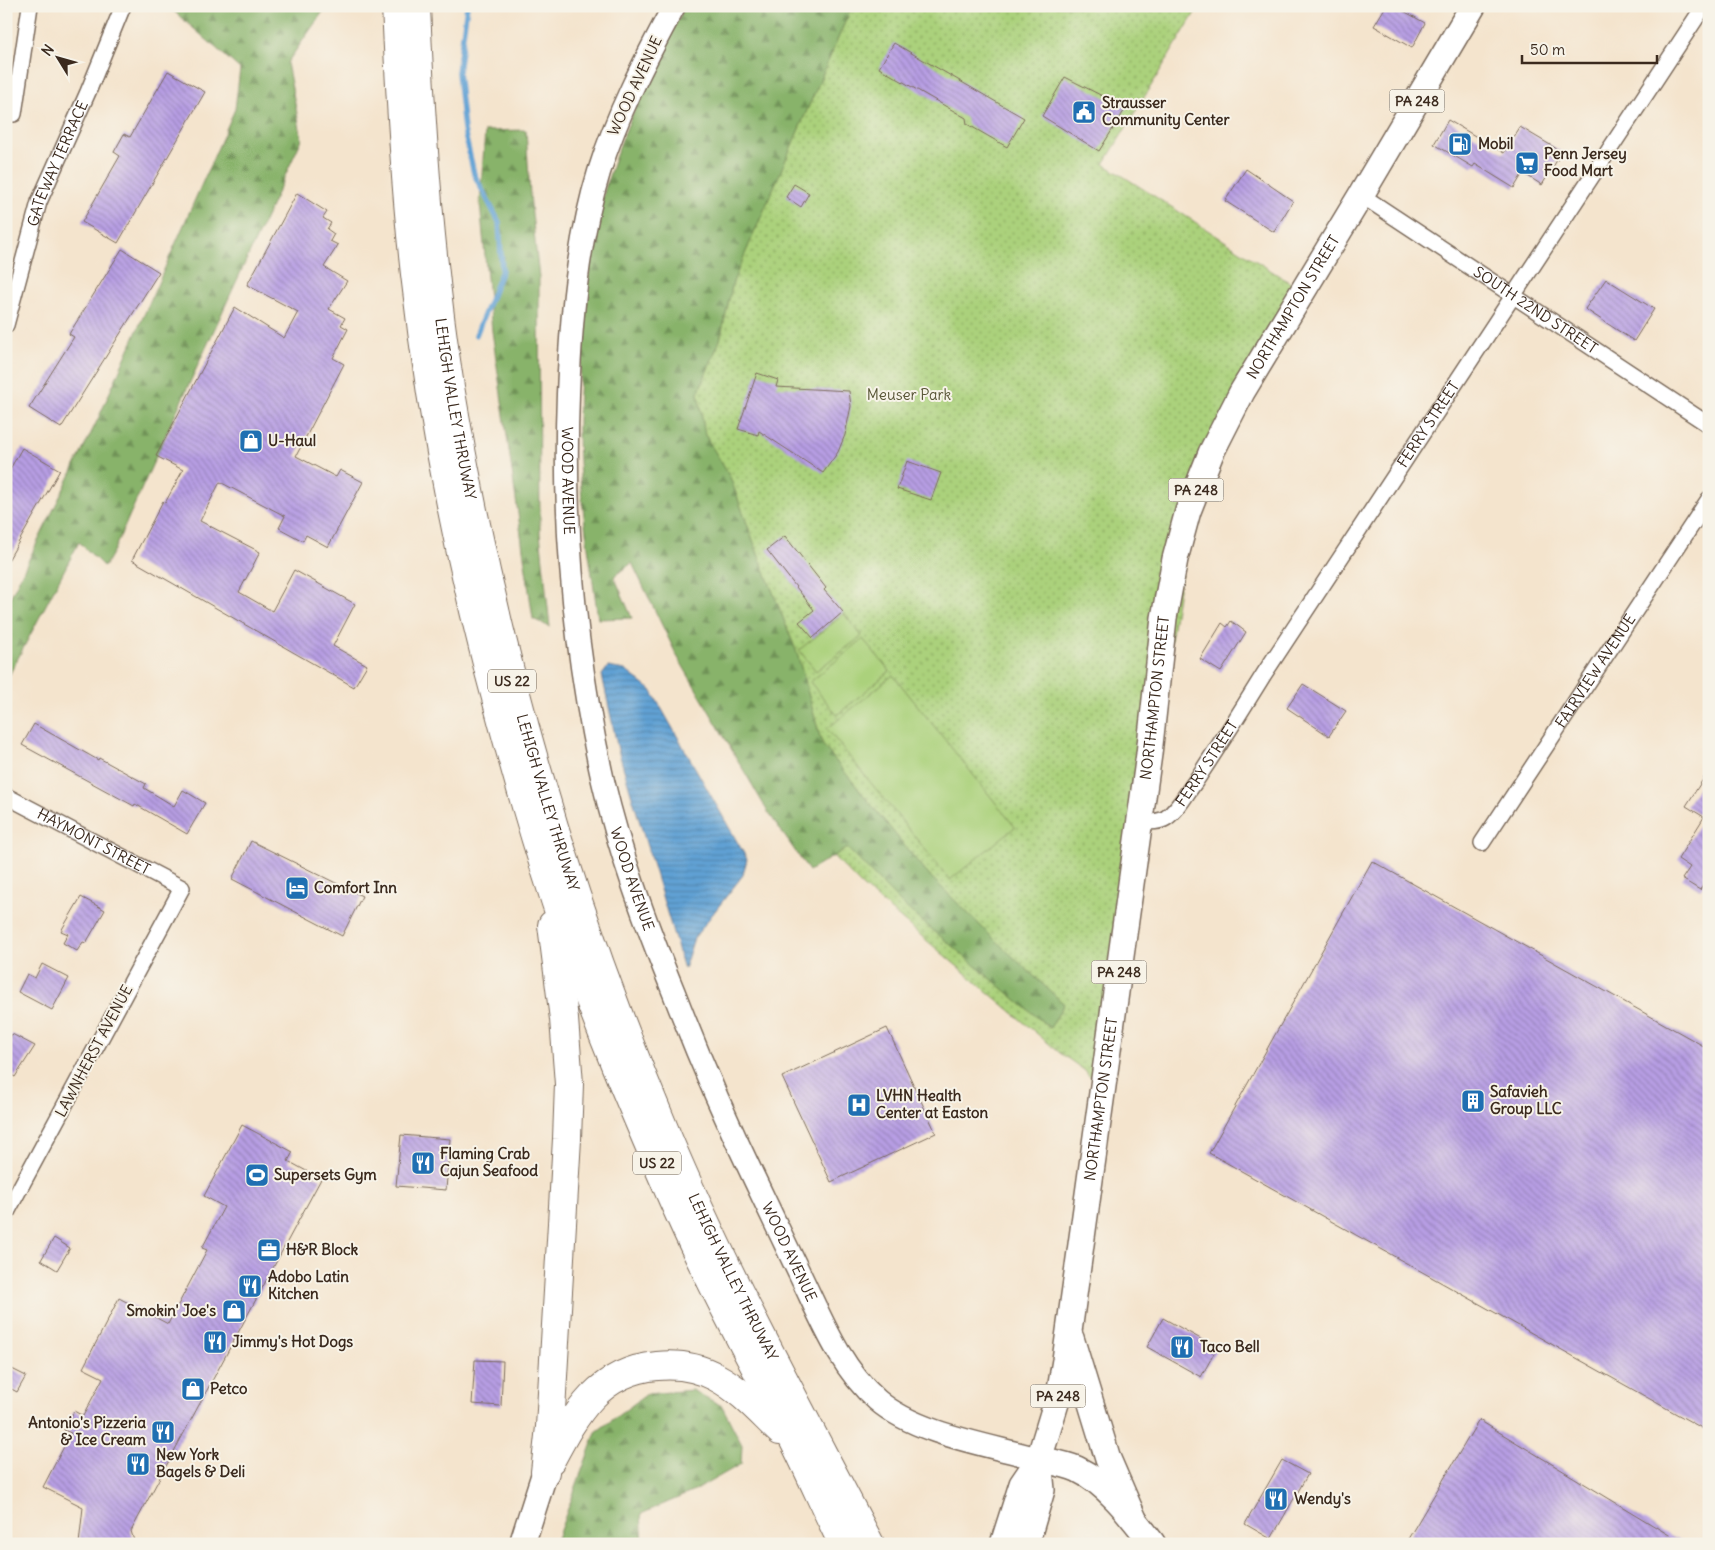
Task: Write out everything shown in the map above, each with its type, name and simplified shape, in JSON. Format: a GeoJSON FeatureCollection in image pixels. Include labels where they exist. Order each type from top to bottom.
{"type":"FeatureCollection","features":[{"type":"Feature","properties":{"kind":"highway","name":"LEHIGH VALLEY THRUWAY"},"geometry":{"type":"LineString","coordinates":[[396,6],[405,174],[430,387],[468,585],[516,775],[545,869],[595,1011],[652,1152],[733,1324],[796,1445],[843,1544]]}},
{"type":"Feature","properties":{"kind":"highway","name":"LEHIGH VALLEY THRUWAY"},"geometry":{"type":"LineString","coordinates":[[416,6],[426,190],[450,385],[467,482],[510,674],[564,863],[631,1049],[669,1140],[752,1318],[870,1544]]}},
{"type":"Feature","properties":{"kind":"highway"},"geometry":{"type":"LineString","coordinates":[[545,869],[564,1019],[568,1084],[567,1139],[551,1407],[545,1472]]}},
{"type":"Feature","properties":{"kind":"highway"},"geometry":{"type":"LineString","coordinates":[[545,1472],[572,1423],[596,1392],[628,1372],[659,1366],[687,1367],[716,1377],[738,1392],[796,1445]]}},
{"type":"Feature","properties":{"kind":"main road","name":"WOOD AVENUE"},"geometry":{"type":"LineString","coordinates":[[674,6],[649,53],[623,109],[598,174],[581,251],[570,350],[566,489],[584,684],[604,784],[624,858],[702,1064],[738,1145],[824,1326],[849,1369],[878,1400],[908,1420],[940,1432],[1084,1472],[1134,1519],[1153,1544]]}},
{"type":"Feature","properties":{"kind":"main road","name":"NORTHAMPTON STREET"},"geometry":{"type":"LineString","coordinates":[[1003,1544],[1022,1484],[1039,1459],[1060,1390],[1139,822],[1170,580],[1194,492],[1215,444],[1242,392],[1473,6]]}},
{"type":"Feature","properties":{"kind":"main road"},"geometry":{"type":"LineString","coordinates":[[1069,1332],[1108,1459],[1134,1519]]}},
{"type":"Feature","properties":{"kind":"main road","name":"NORTHAMPTON STREET"},"geometry":{"type":"LineString","coordinates":[[1026,1544],[1042,1490],[1039,1459]]}},
{"type":"Feature","properties":{"kind":"main road"},"geometry":{"type":"LineString","coordinates":[[522,1544],[545,1472]]}},
{"type":"Feature","properties":{"kind":"street"},"geometry":{"type":"LineString","coordinates":[[14,114],[30,6]]}},
{"type":"Feature","properties":{"kind":"street","name":"GATEWAY TERRACE"},"geometry":{"type":"LineString","coordinates":[[6,324],[39,202],[88,92],[123,6]]}},
{"type":"Feature","properties":{"kind":"street","name":"FERRY STREET"},"geometry":{"type":"LineString","coordinates":[[1139,822],[1153,822],[1169,815],[1219,746],[1264,674],[1704,6]]}},
{"type":"Feature","properties":{"kind":"street","name":"SOUTH 22ND STREET"},"geometry":{"type":"LineString","coordinates":[[1361,195],[1709,425]]}},
{"type":"Feature","properties":{"kind":"street","name":"FAIRVIEW AVENUE"},"geometry":{"type":"LineString","coordinates":[[1482,842],[1709,499]]}},
{"type":"Feature","properties":{"kind":"street","name":"HAYMONT STREET"},"geometry":{"type":"LineString","coordinates":[[6,796],[182,888]]}},
{"type":"Feature","properties":{"kind":"street","name":"LAWNHERST AVENUE"},"geometry":{"type":"LineString","coordinates":[[6,1214],[182,888]]}},
{"type":"Feature","properties":{"kind":"green space"},"geometry":{"type":"Polygon","coordinates":[[[168,6],[327,6],[287,63],[302,139],[114,550],[104,567],[79,542],[6,681],[6,606],[98,419],[235,109],[240,69],[168,6]]]}},
{"type":"Feature","properties":{"kind":"green space","name":"Meuser Park"},"geometry":{"type":"Polygon","coordinates":[[[685,6],[1199,6],[1104,164],[1303,291],[1194,492],[1101,1089],[1084,1070],[1060,1053],[861,885],[835,858],[815,831],[583,339],[623,139],[685,6]]]}},
{"type":"Feature","properties":{"kind":"green space"},"geometry":{"type":"Polygon","coordinates":[[[685,6],[852,6],[733,282],[720,340],[698,393],[705,435],[730,477],[797,653],[822,744],[925,871],[1064,1004],[1050,1028],[903,905],[847,848],[809,871],[768,812],[677,656],[632,563],[614,576],[632,618],[598,619],[582,501],[578,430],[580,372],[590,262],[603,195],[624,135],[663,48],[685,6]]]}},
{"type":"Feature","properties":{"kind":"green space"},"geometry":{"type":"Polygon","coordinates":[[[526,130],[530,195],[539,278],[540,533],[550,627],[533,619],[492,331],[480,203],[485,131],[526,130]]]}},
{"type":"Feature","properties":{"kind":"green space"},"geometry":{"type":"Polygon","coordinates":[[[844,614],[862,636],[816,671],[799,650],[844,614]]]}},
{"type":"Feature","properties":{"kind":"green space"},"geometry":{"type":"Polygon","coordinates":[[[863,639],[890,671],[837,715],[810,682],[863,639]]]}},
{"type":"Feature","properties":{"kind":"green space"},"geometry":{"type":"Polygon","coordinates":[[[893,675],[1015,827],[950,880],[827,729],[893,675]]]}},
{"type":"Feature","properties":{"kind":"green space"},"geometry":{"type":"Polygon","coordinates":[[[692,1390],[722,1406],[742,1445],[741,1464],[694,1491],[641,1514],[643,1544],[555,1544],[596,1432],[647,1394],[692,1390]]]}},
{"type":"Feature","properties":{"kind":"water"},"geometry":{"type":"Polygon","coordinates":[[[608,667],[625,670],[651,690],[747,859],[743,875],[694,938],[684,969],[618,750],[602,675],[608,667]]]}},
{"type":"Feature","properties":{"kind":"building"},"geometry":{"type":"Polygon","coordinates":[[[1386,6],[1395,6],[1425,23],[1412,48],[1374,26],[1386,6]]]}},
{"type":"Feature","properties":{"kind":"building"},"geometry":{"type":"Polygon","coordinates":[[[894,43],[1024,118],[1007,147],[967,124],[966,118],[879,68],[894,43]]]}},
{"type":"Feature","properties":{"kind":"building"},"geometry":{"type":"Polygon","coordinates":[[[168,71],[205,92],[118,243],[82,222],[120,156],[114,152],[124,134],[130,137],[168,71]]]}},
{"type":"Feature","properties":{"kind":"building","name":"Strausser Community Center"},"geometry":{"type":"Polygon","coordinates":[[[1065,77],[1126,108],[1099,151],[1042,116],[1065,77]]]}},
{"type":"Feature","properties":{"kind":"building"},"geometry":{"type":"Polygon","coordinates":[[[1448,120],[1504,153],[1520,127],[1562,152],[1542,185],[1523,173],[1514,188],[1475,164],[1473,167],[1434,144],[1448,120]]]}},
{"type":"Feature","properties":{"kind":"building"},"geometry":{"type":"Polygon","coordinates":[[[1246,169],[1293,201],[1274,232],[1225,201],[1246,169]]]}},
{"type":"Feature","properties":{"kind":"building"},"geometry":{"type":"Polygon","coordinates":[[[794,184],[809,193],[801,207],[786,197],[794,184]]]}},
{"type":"Feature","properties":{"kind":"building"},"geometry":{"type":"Polygon","coordinates":[[[297,193],[327,212],[323,218],[331,223],[327,229],[334,234],[330,241],[338,245],[324,267],[347,281],[329,309],[345,318],[341,325],[348,329],[333,358],[344,364],[296,456],[336,477],[340,470],[363,482],[328,547],[306,535],[303,541],[279,528],[285,516],[220,482],[200,521],[260,552],[239,592],[272,611],[294,570],[355,604],[333,646],[367,665],[354,687],[132,560],[163,501],[165,503],[183,470],[156,456],[235,307],[284,338],[298,312],[247,285],[297,193]]]}},
{"type":"Feature","properties":{"kind":"building"},"geometry":{"type":"Polygon","coordinates":[[[122,249],[159,272],[61,428],[29,408],[74,337],[69,334],[122,249]]]}},
{"type":"Feature","properties":{"kind":"building"},"geometry":{"type":"Polygon","coordinates":[[[1606,279],[1654,309],[1634,341],[1585,309],[1606,279]]]}},
{"type":"Feature","properties":{"kind":"building"},"geometry":{"type":"Polygon","coordinates":[[[757,373],[778,380],[776,387],[849,391],[851,406],[845,435],[838,452],[823,473],[759,431],[758,435],[738,429],[757,373]]]}},
{"type":"Feature","properties":{"kind":"building"},"geometry":{"type":"Polygon","coordinates":[[[22,448],[60,470],[6,564],[6,476],[22,448]]]}},
{"type":"Feature","properties":{"kind":"building"},"geometry":{"type":"Polygon","coordinates":[[[907,461],[941,473],[931,500],[897,489],[907,461]]]}},
{"type":"Feature","properties":{"kind":"building"},"geometry":{"type":"Polygon","coordinates":[[[785,536],[826,588],[824,590],[843,612],[813,638],[799,622],[814,610],[767,550],[785,536]]]}},
{"type":"Feature","properties":{"kind":"building"},"geometry":{"type":"Polygon","coordinates":[[[1231,621],[1246,632],[1221,672],[1200,659],[1222,623],[1227,627],[1231,621]]]}},
{"type":"Feature","properties":{"kind":"building"},"geometry":{"type":"Polygon","coordinates":[[[1303,684],[1346,711],[1329,736],[1287,708],[1303,684]]]}},
{"type":"Feature","properties":{"kind":"building"},"geometry":{"type":"Polygon","coordinates":[[[34,724],[98,760],[99,758],[146,784],[144,788],[174,806],[183,790],[205,803],[187,834],[135,804],[134,806],[22,745],[34,724]]]}},
{"type":"Feature","properties":{"kind":"building"},"geometry":{"type":"Polygon","coordinates":[[[1709,770],[1709,876],[1700,890],[1682,879],[1690,867],[1678,859],[1704,817],[1686,806],[1709,770]]]}},
{"type":"Feature","properties":{"kind":"building","name":"Comfort Inn"},"geometry":{"type":"Polygon","coordinates":[[[251,841],[362,896],[342,936],[232,879],[251,841]]]}},
{"type":"Feature","properties":{"kind":"building","name":"Safavieh Group LLC"},"geometry":{"type":"Polygon","coordinates":[[[1372,861],[1709,1049],[1709,1432],[1209,1153],[1372,861]]]}},
{"type":"Feature","properties":{"kind":"building"},"geometry":{"type":"Polygon","coordinates":[[[81,897],[105,910],[86,943],[83,942],[77,951],[63,943],[68,934],[61,931],[81,897]]]}},
{"type":"Feature","properties":{"kind":"building"},"geometry":{"type":"Polygon","coordinates":[[[42,964],[69,978],[52,1010],[18,992],[27,974],[35,978],[42,964]]]}},
{"type":"Feature","properties":{"kind":"building","name":"LVHN Health Center at Easton"},"geometry":{"type":"Polygon","coordinates":[[[887,1028],[936,1133],[831,1182],[782,1077],[887,1028]]]}},
{"type":"Feature","properties":{"kind":"building"},"geometry":{"type":"Polygon","coordinates":[[[12,1034],[35,1046],[15,1077],[6,1072],[6,1043],[12,1034]]]}},
{"type":"Feature","properties":{"kind":"building"},"geometry":{"type":"Polygon","coordinates":[[[242,1125],[293,1152],[288,1161],[321,1179],[131,1531],[135,1544],[79,1544],[83,1507],[43,1487],[71,1433],[64,1430],[74,1411],[83,1416],[103,1378],[83,1368],[119,1298],[168,1324],[207,1250],[202,1248],[224,1207],[204,1196],[242,1125]]]}},
{"type":"Feature","properties":{"kind":"building","name":"Flaming Crab Cajun Seafood"},"geometry":{"type":"Polygon","coordinates":[[[401,1135],[450,1139],[446,1190],[396,1186],[401,1135]]]}},
{"type":"Feature","properties":{"kind":"building"},"geometry":{"type":"Polygon","coordinates":[[[54,1238],[70,1248],[57,1270],[41,1260],[54,1238]]]}},
{"type":"Feature","properties":{"kind":"building","name":"Taco Bell"},"geometry":{"type":"Polygon","coordinates":[[[1163,1318],[1217,1348],[1201,1377],[1147,1347],[1163,1318]]]}},
{"type":"Feature","properties":{"kind":"building"},"geometry":{"type":"Polygon","coordinates":[[[475,1360],[503,1361],[501,1406],[472,1404],[475,1360]]]}},
{"type":"Feature","properties":{"kind":"building"},"geometry":{"type":"Polygon","coordinates":[[[6,1366],[26,1376],[17,1392],[6,1386],[6,1366]]]}},
{"type":"Feature","properties":{"kind":"building"},"geometry":{"type":"Polygon","coordinates":[[[1479,1420],[1684,1544],[1405,1544],[1479,1420]]]}},
{"type":"Feature","properties":{"kind":"building","name":"Wendy's"},"geometry":{"type":"Polygon","coordinates":[[[1282,1460],[1308,1474],[1271,1539],[1245,1524],[1282,1460]]]}},
{"type":"Feature","properties":{"kind":"waterway"},"geometry":{"type":"LineString","coordinates":[[467,6],[458,72],[464,130],[474,174],[499,222],[502,270],[476,335]]}},
{"type":"Feature","properties":{"kind":"place","name":"Strausser Community Center"},"geometry":{"type":"Point","coordinates":[1084,112]}},
{"type":"Feature","properties":{"kind":"place","name":"Mobil"},"geometry":{"type":"Point","coordinates":[1460,144]}},
{"type":"Feature","properties":{"kind":"place","name":"Penn Jersey Food Mart"},"geometry":{"type":"Point","coordinates":[1527,163]}},
{"type":"Feature","properties":{"kind":"place","name":"U-Haul"},"geometry":{"type":"Point","coordinates":[251,441]}},
{"type":"Feature","properties":{"kind":"place","name":"Comfort Inn"},"geometry":{"type":"Point","coordinates":[297,888]}},
{"type":"Feature","properties":{"kind":"place","name":"Safavieh Group LLC"},"geometry":{"type":"Point","coordinates":[1473,1101]}},
{"type":"Feature","properties":{"kind":"place","name":"LVHN Health Center at Easton"},"geometry":{"type":"Point","coordinates":[859,1105]}},
{"type":"Feature","properties":{"kind":"place","name":"Flaming Crab Cajun Seafood"},"geometry":{"type":"Point","coordinates":[423,1163]}},
{"type":"Feature","properties":{"kind":"place","name":"Supersets Gym"},"geometry":{"type":"Point","coordinates":[257,1175]}},
{"type":"Feature","properties":{"kind":"place","name":"H&R Block"},"geometry":{"type":"Point","coordinates":[269,1250]}},
{"type":"Feature","properties":{"kind":"place","name":"Adobo Latin Kitchen"},"geometry":{"type":"Point","coordinates":[250,1286]}},
{"type":"Feature","properties":{"kind":"place","name":"Smokin' Joe's"},"geometry":{"type":"Point","coordinates":[234,1311]}},
{"type":"Feature","properties":{"kind":"place","name":"Jimmy's Hot Dogs"},"geometry":{"type":"Point","coordinates":[215,1342]}},
{"type":"Feature","properties":{"kind":"place","name":"Taco Bell"},"geometry":{"type":"Point","coordinates":[1182,1347]}},
{"type":"Feature","properties":{"kind":"place","name":"Petco"},"geometry":{"type":"Point","coordinates":[193,1389]}},
{"type":"Feature","properties":{"kind":"place","name":"Antonio's Pizzeria & Ice Cream"},"geometry":{"type":"Point","coordinates":[163,1432]}},
{"type":"Feature","properties":{"kind":"place","name":"New York Bagels & Deli"},"geometry":{"type":"Point","coordinates":[138,1464]}},
{"type":"Feature","properties":{"kind":"place","name":"Wendy's"},"geometry":{"type":"Point","coordinates":[1276,1499]}}]}
